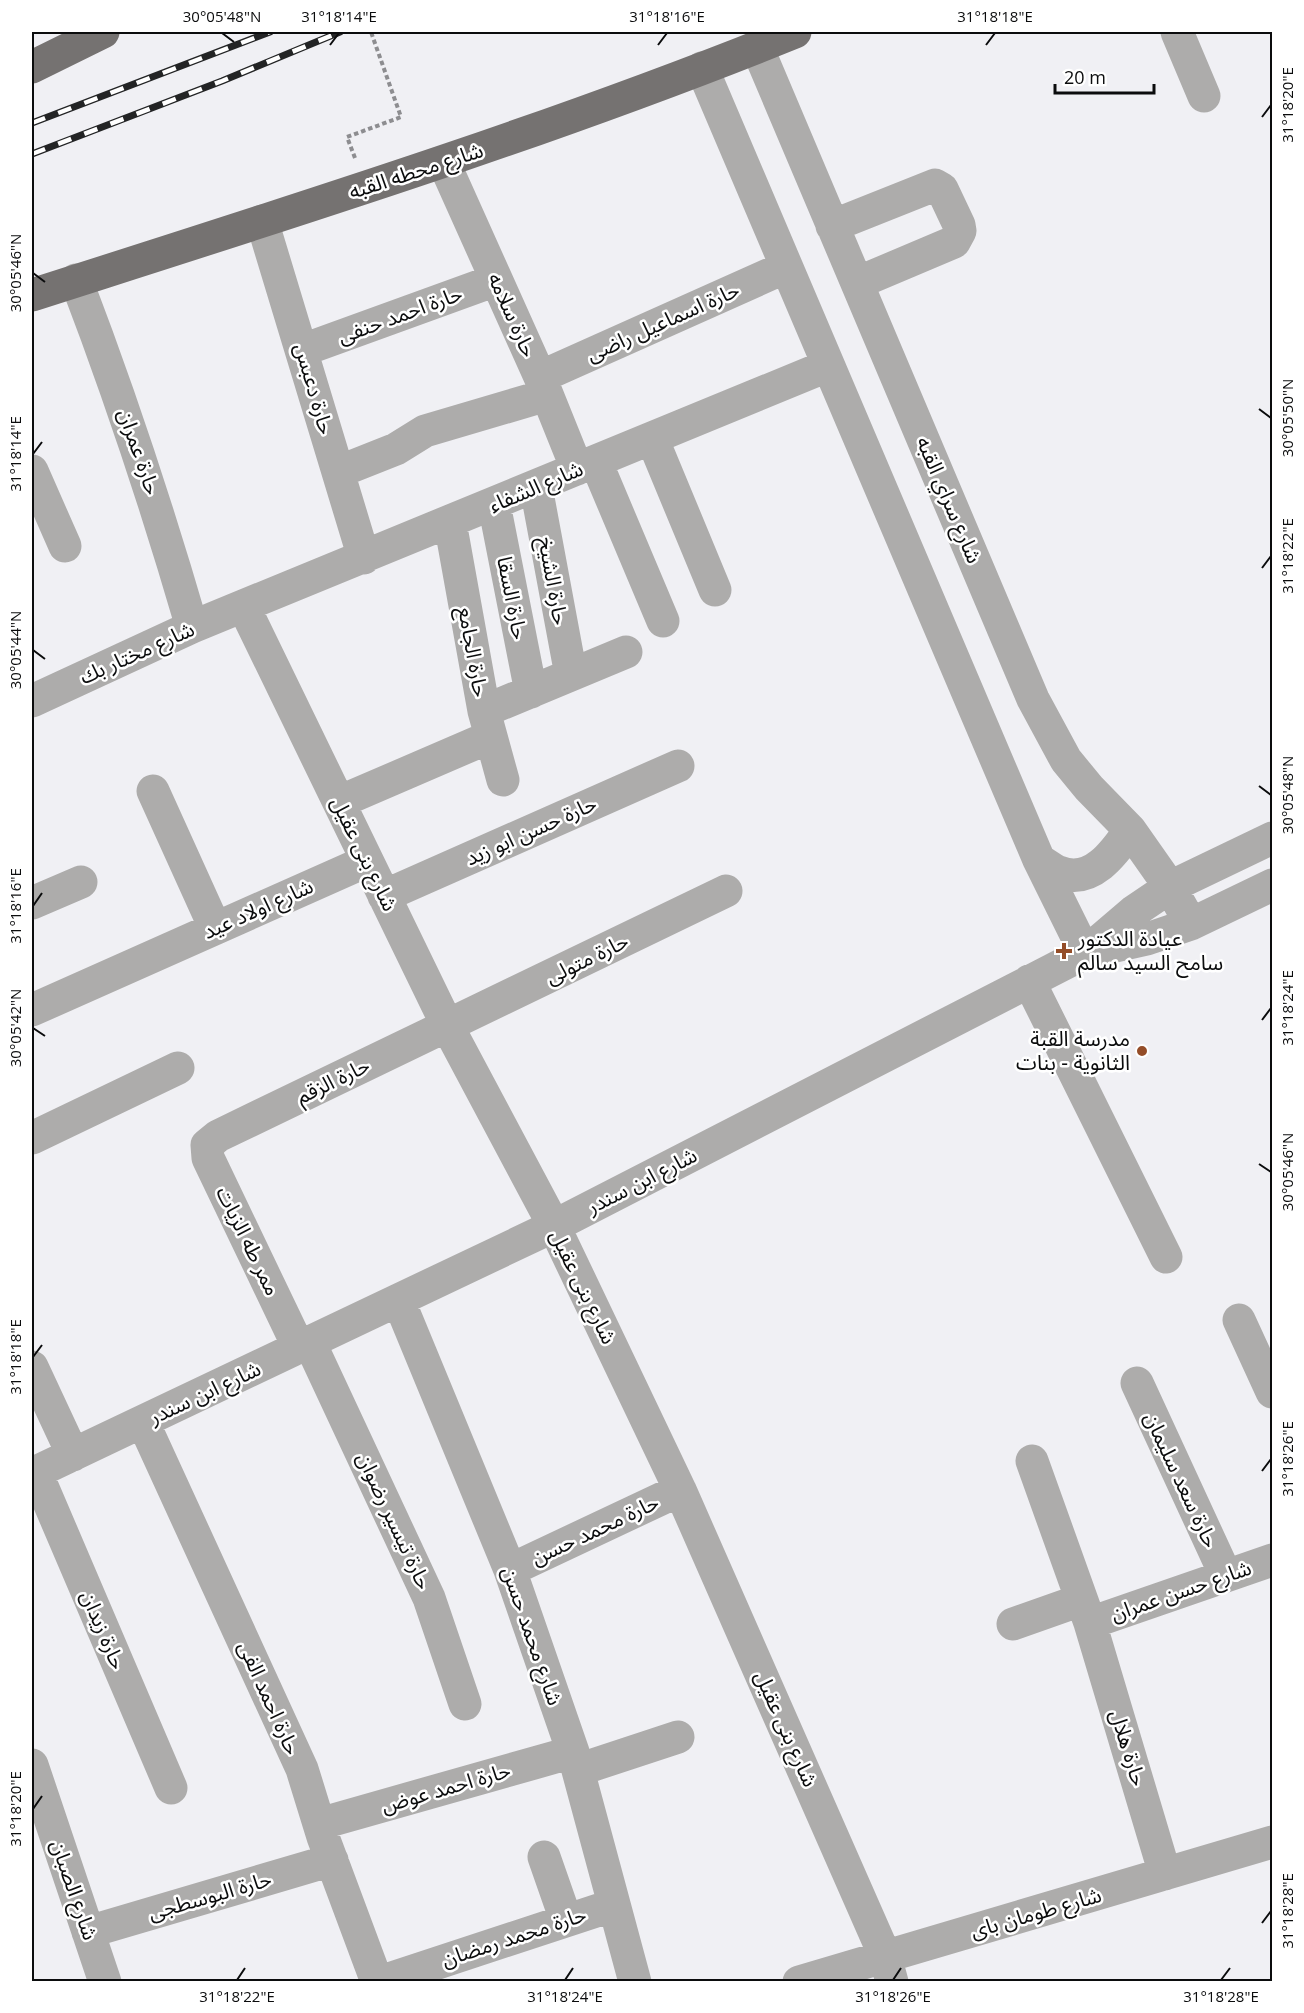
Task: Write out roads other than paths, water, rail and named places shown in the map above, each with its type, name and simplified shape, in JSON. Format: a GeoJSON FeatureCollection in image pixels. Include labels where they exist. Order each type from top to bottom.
{"type":"FeatureCollection","features":[{"type":"Feature","properties":{"kind":"main road"},"geometry":{"type":"LineString","coordinates":[[32,67],[103,32]]}},
{"type":"Feature","properties":{"kind":"main road","name":"شارع محطه القبه"},"geometry":{"type":"LineString","coordinates":[[32,295],[444,163],[795,32]]}},
{"type":"Feature","properties":{"kind":"street"},"geometry":{"type":"LineString","coordinates":[[1177,32],[1204,96]]}},
{"type":"Feature","properties":{"kind":"street","name":"شارع سراي القبه"},"geometry":{"type":"LineString","coordinates":[[757,47],[1033,699],[1066,760],[1089,788],[1130,830],[1170,887],[1191,924]]}},
{"type":"Feature","properties":{"kind":"street"},"geometry":{"type":"LineString","coordinates":[[702,68],[1039,860],[1085,953]]}},
{"type":"Feature","properties":{"kind":"street","name":"حارة سلامه"},"geometry":{"type":"LineString","coordinates":[[444,163],[544,386],[587,465],[663,621]]}},
{"type":"Feature","properties":{"kind":"street"},"geometry":{"type":"LineString","coordinates":[[832,226],[935,185],[942,189],[951,206],[960,231],[954,242],[857,283]]}},
{"type":"Feature","properties":{"kind":"street","name":"حارة دعبس"},"geometry":{"type":"LineString","coordinates":[[262,221],[303,350],[364,558]]}},
{"type":"Feature","properties":{"kind":"street","name":"حارة اسماعيل راضى"},"geometry":{"type":"LineString","coordinates":[[338,472],[396,448],[425,431],[544,386],[786,267]]}},
{"type":"Feature","properties":{"kind":"street","name":"حارة عمران"},"geometry":{"type":"LineString","coordinates":[[76,280],[120,394],[159,510],[192,627]]}},
{"type":"Feature","properties":{"kind":"street","name":"حارة احمد حنفى"},"geometry":{"type":"LineString","coordinates":[[303,350],[496,280]]}},
{"type":"Feature","properties":{"kind":"street","name":"شارع الشفاء"},"geometry":{"type":"LineString","coordinates":[[244,607],[827,366]]}},
{"type":"Feature","properties":{"kind":"street"},"geometry":{"type":"LineString","coordinates":[[652,438],[715,590]]}},
{"type":"Feature","properties":{"kind":"street"},"geometry":{"type":"LineString","coordinates":[[33,480],[65,546]]}},
{"type":"Feature","properties":{"kind":"street","name":"حارة الشيخ"},"geometry":{"type":"LineString","coordinates":[[536,486],[571,675]]}},
{"type":"Feature","properties":{"kind":"street","name":"حارة السقا"},"geometry":{"type":"LineString","coordinates":[[494,504],[531,692]]}},
{"type":"Feature","properties":{"kind":"street","name":"حارة الجامع"},"geometry":{"type":"LineString","coordinates":[[450,522],[487,724],[503,780]]}},
{"type":"Feature","properties":{"kind":"street","name":"شارع مختار بك"},"geometry":{"type":"LineString","coordinates":[[32,701],[192,627],[244,607]]}},
{"type":"Feature","properties":{"kind":"street","name":"شارع بنى عقيل"},"geometry":{"type":"LineString","coordinates":[[244,607],[448,1027],[554,1226],[680,1490],[889,1969]]}},
{"type":"Feature","properties":{"kind":"street"},"geometry":{"type":"LineString","coordinates":[[339,802],[487,724],[531,692],[626,652]]}},
{"type":"Feature","properties":{"kind":"street","name":"حارة حسن ابو زيد"},"geometry":{"type":"LineString","coordinates":[[384,896],[678,766]]}},
{"type":"Feature","properties":{"kind":"street"},"geometry":{"type":"LineString","coordinates":[[153,791],[215,928]]}},
{"type":"Feature","properties":{"kind":"street"},"geometry":{"type":"LineString","coordinates":[[1039,860],[1060,873],[1074,875],[1096,868],[1114,854],[1130,830]]}},
{"type":"Feature","properties":{"kind":"street","name":"شارع ابن سندر"},"geometry":{"type":"LineString","coordinates":[[1085,953],[1133,912],[1170,887],[1272,838]]}},
{"type":"Feature","properties":{"kind":"street","name":"شارع اولاد عيد"},"geometry":{"type":"LineString","coordinates":[[32,1010],[367,861]]}},
{"type":"Feature","properties":{"kind":"street"},"geometry":{"type":"LineString","coordinates":[[32,903],[81,882]]}},
{"type":"Feature","properties":{"kind":"street","name":"شارع ابن سندر"},"geometry":{"type":"LineString","coordinates":[[34,1473],[554,1226],[1085,953],[1147,939],[1191,924],[1272,885]]}},
{"type":"Feature","properties":{"kind":"street","name":"حارة متولى"},"geometry":{"type":"LineString","coordinates":[[448,1027],[726,891]]}},
{"type":"Feature","properties":{"kind":"street"},"geometry":{"type":"LineString","coordinates":[[1029,981],[1166,1257]]}},
{"type":"Feature","properties":{"kind":"street","name":"حارة الزقم"},"geometry":{"type":"LineString","coordinates":[[218,1136],[448,1027]]}},
{"type":"Feature","properties":{"kind":"street"},"geometry":{"type":"LineString","coordinates":[[32,1138],[178,1068]]}},
{"type":"Feature","properties":{"kind":"street","name":"ممر طه الزيات"},"geometry":{"type":"LineString","coordinates":[[218,1136],[207,1145],[208,1158],[305,1346]]}},
{"type":"Feature","properties":{"kind":"street","name":"شارع محمد حسن"},"geometry":{"type":"LineString","coordinates":[[399,1301],[510,1570],[575,1761],[635,1982]]}},
{"type":"Feature","properties":{"kind":"street"},"geometry":{"type":"LineString","coordinates":[[1239,1320],[1272,1392]]}},
{"type":"Feature","properties":{"kind":"street","name":"حارة تيسير رضوان"},"geometry":{"type":"LineString","coordinates":[[305,1346],[429,1598],[465,1704]]}},
{"type":"Feature","properties":{"kind":"street"},"geometry":{"type":"LineString","coordinates":[[32,1367],[73,1455]]}},
{"type":"Feature","properties":{"kind":"street","name":"حارة سعد سليمان"},"geometry":{"type":"LineString","coordinates":[[1137,1383],[1226,1576]]}},
{"type":"Feature","properties":{"kind":"street","name":"حارة احمد الفى"},"geometry":{"type":"LineString","coordinates":[[143,1422],[302,1769],[319,1824],[378,1982]]}},
{"type":"Feature","properties":{"kind":"street","name":"حارة هلال"},"geometry":{"type":"LineString","coordinates":[[1032,1461],[1085,1611],[1166,1874]]}},
{"type":"Feature","properties":{"kind":"street","name":"حارة زيدان"},"geometry":{"type":"LineString","coordinates":[[34,1473],[171,1788]]}},
{"type":"Feature","properties":{"kind":"street","name":"حارة محمد حسن"},"geometry":{"type":"LineString","coordinates":[[510,1570],[680,1490]]}},
{"type":"Feature","properties":{"kind":"street","name":"شارع حسن عمران"},"geometry":{"type":"LineString","coordinates":[[1013,1624],[1085,1611],[1226,1576],[1272,1560]]}},
{"type":"Feature","properties":{"kind":"street","name":"حارة احمد عوض"},"geometry":{"type":"LineString","coordinates":[[319,1824],[678,1737]]}},
{"type":"Feature","properties":{"kind":"street","name":"شارع الصبان"},"geometry":{"type":"LineString","coordinates":[[32,1765],[105,1982]]}},
{"type":"Feature","properties":{"kind":"street","name":"شارع طومان باى"},"geometry":{"type":"LineString","coordinates":[[799,1982],[889,1969],[1166,1874],[1272,1842]]}},
{"type":"Feature","properties":{"kind":"street"},"geometry":{"type":"LineString","coordinates":[[544,1857],[566,1920]]}},
{"type":"Feature","properties":{"kind":"street","name":"حارة البوسطجى"},"geometry":{"type":"LineString","coordinates":[[88,1932],[332,1860]]}},
{"type":"Feature","properties":{"kind":"street","name":"حارة محمد رمضان"},"geometry":{"type":"LineString","coordinates":[[378,1982],[614,1905]]}},
{"type":"Feature","properties":{"kind":"railway"},"geometry":{"type":"LineString","coordinates":[[32,123],[270,32]]}},
{"type":"Feature","properties":{"kind":"railway"},"geometry":{"type":"LineString","coordinates":[[32,154],[222,81],[340,32]]}},
{"type":"Feature","properties":{"kind":"place","name":"عيادة الدكتور سامح السيد سالم"},"geometry":{"type":"Point","coordinates":[1064,951]}},
{"type":"Feature","properties":{"kind":"place","name":"مدرسة القبة الثانوية - بنات"},"geometry":{"type":"Point","coordinates":[1142,1051]}}]}
